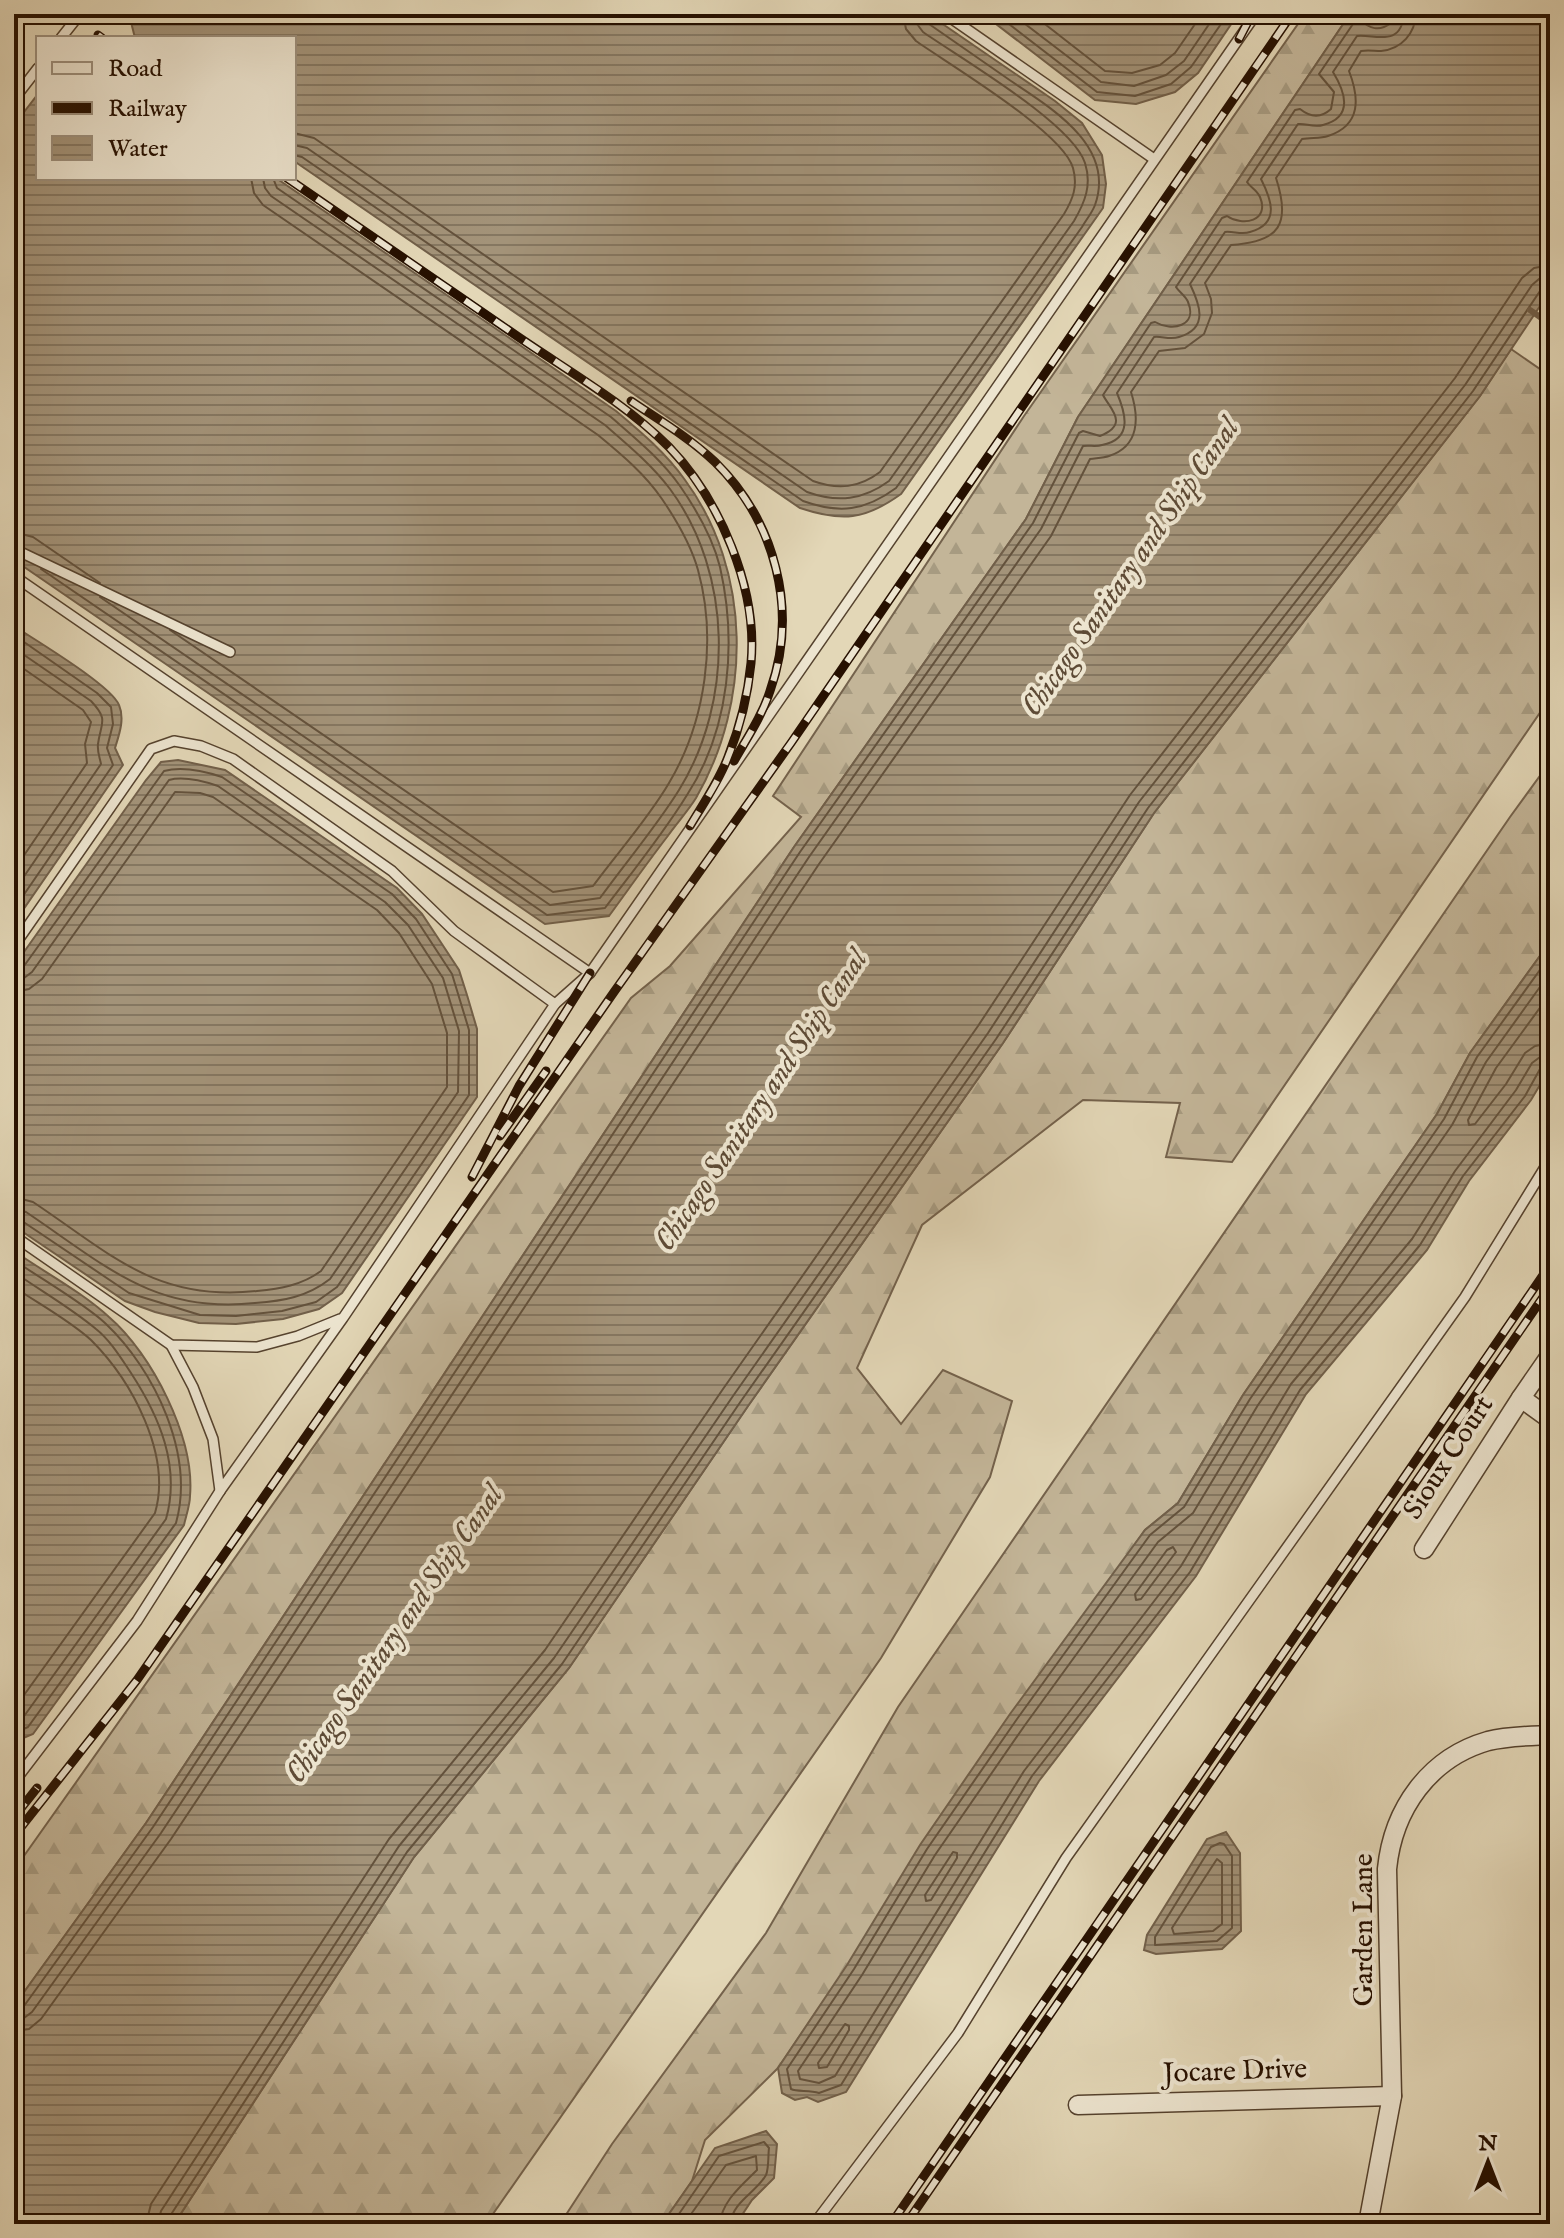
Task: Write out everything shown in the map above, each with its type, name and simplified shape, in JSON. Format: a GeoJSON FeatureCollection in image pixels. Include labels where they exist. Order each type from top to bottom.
{"type":"FeatureCollection","features":[{"type":"Feature","properties":{"kind":"street","name":"Sioux Court"},"geometry":{"type":"LineString","coordinates":[[1424,1549],[1550,1356]]}},
{"type":"Feature","properties":{"kind":"street"},"geometry":{"type":"LineString","coordinates":[[1521,1398],[1550,1419]]}},
{"type":"Feature","properties":{"kind":"street","name":"Garden Lane"},"geometry":{"type":"LineString","coordinates":[[1368,2224],[1392,2096],[1387,1869],[1392,1837],[1417,1789],[1448,1759],[1489,1741],[1550,1735]]}},
{"type":"Feature","properties":{"kind":"street","name":"Jocare Drive"},"geometry":{"type":"LineString","coordinates":[[1078,2105],[1392,2096]]}},
{"type":"Feature","properties":{"kind":"lane"},"geometry":{"type":"LineString","coordinates":[[63,36],[80,14]]}},
{"type":"Feature","properties":{"kind":"lane"},"geometry":{"type":"LineString","coordinates":[[945,14],[1154,159]]}},
{"type":"Feature","properties":{"kind":"lane"},"geometry":{"type":"LineString","coordinates":[[14,1782],[137,1621],[220,1491],[343,1318],[555,1004],[590,973],[1256,14]]}},
{"type":"Feature","properties":{"kind":"lane"},"geometry":{"type":"LineString","coordinates":[[14,99],[36,71]]}},
{"type":"Feature","properties":{"kind":"lane"},"geometry":{"type":"LineString","coordinates":[[14,549],[230,652]]}},
{"type":"Feature","properties":{"kind":"lane"},"geometry":{"type":"LineString","coordinates":[[14,576],[590,973]]}},
{"type":"Feature","properties":{"kind":"lane"},"geometry":{"type":"LineString","coordinates":[[14,946],[151,749],[174,741],[201,746],[233,759],[392,871],[454,931],[555,1004]]}},
{"type":"Feature","properties":{"kind":"lane"},"geometry":{"type":"LineString","coordinates":[[814,2224],[958,2033],[1066,1858],[1465,1297],[1550,1159]]}},
{"type":"Feature","properties":{"kind":"lane"},"geometry":{"type":"LineString","coordinates":[[14,1236],[171,1345],[193,1387],[213,1439],[220,1491]]}},
{"type":"Feature","properties":{"kind":"lane"},"geometry":{"type":"LineString","coordinates":[[171,1345],[257,1347],[298,1336],[343,1318]]}},
{"type":"Feature","properties":{"kind":"green space"},"geometry":{"type":"Polygon","coordinates":[[[1305,14],[1350,14],[1078,417],[1026,519],[794,847],[146,1823],[14,2006],[14,1870],[631,998],[670,966],[801,817],[773,796],[1024,416],[1305,14]]]}},
{"type":"Feature","properties":{"kind":"green space"},"geometry":{"type":"Polygon","coordinates":[[[1511,349],[1550,376],[1550,698],[1232,1162],[1166,1157],[1180,1103],[1083,1100],[922,1225],[857,1368],[901,1424],[943,1370],[1012,1401],[990,1477],[881,1658],[486,2224],[174,2224],[414,1857],[569,1668],[748,1406],[1003,1043],[1154,813],[1480,396],[1511,349]]]}},
{"type":"Feature","properties":{"kind":"green space"},"geometry":{"type":"Polygon","coordinates":[[[1550,762],[1550,942],[1470,1053],[1437,1114],[1243,1395],[1178,1503],[1145,1530],[778,2068],[705,2140],[692,2181],[662,2224],[560,2224],[612,2144],[766,1933],[898,1707],[1550,762]]]}},
{"type":"Feature","properties":{"kind":"water"},"geometry":{"type":"Polygon","coordinates":[[[129,14],[928,14],[1082,123],[1102,155],[1106,184],[1103,208],[901,494],[864,514],[828,515],[800,508],[296,162],[296,36],[134,36],[129,14]]]}},
{"type":"Feature","properties":{"kind":"water"},"geometry":{"type":"Polygon","coordinates":[[[983,14],[1238,14],[1198,73],[1175,92],[1136,104],[1095,100],[983,14]]]}},
{"type":"Feature","properties":{"kind":"water","name":"Chicago Sanitary and Ship Canal"},"geometry":{"type":"Polygon","coordinates":[[[1350,14],[1367,14],[1380,21],[1387,14],[1550,14],[1550,291],[1480,396],[1154,813],[1003,1043],[748,1406],[569,1668],[414,1857],[174,2224],[14,2224],[14,2006],[146,1823],[794,847],[1026,519],[1078,417],[1350,14]]]}},
{"type":"Feature","properties":{"kind":"water"},"geometry":{"type":"Polygon","coordinates":[[[36,97],[36,180],[279,180],[616,411],[678,470],[707,516],[723,554],[733,595],[737,637],[735,679],[727,720],[714,760],[696,798],[609,916],[545,924],[14,560],[14,125],[36,97]]]}},
{"type":"Feature","properties":{"kind":"water"},"geometry":{"type":"Polygon","coordinates":[[[14,626],[88,675],[113,696],[121,710],[121,727],[115,748],[123,765],[14,923],[14,626]]]}},
{"type":"Feature","properties":{"kind":"water"},"geometry":{"type":"Polygon","coordinates":[[[178,760],[225,770],[397,888],[422,914],[459,970],[477,1029],[477,1097],[342,1293],[319,1309],[283,1319],[236,1324],[199,1323],[155,1312],[125,1301],[14,1226],[14,966],[146,780],[161,762],[178,760]]]}},
{"type":"Feature","properties":{"kind":"water"},"geometry":{"type":"Polygon","coordinates":[[[1550,942],[1550,1068],[1531,1100],[1469,1181],[1427,1250],[1306,1394],[1196,1576],[1039,1781],[846,2092],[818,2102],[807,2097],[795,2100],[782,2093],[778,2068],[847,1965],[920,1845],[1010,1714],[1145,1530],[1178,1503],[1243,1395],[1437,1114],[1470,1053],[1550,942]]]}},
{"type":"Feature","properties":{"kind":"water"},"geometry":{"type":"Polygon","coordinates":[[[14,1251],[98,1308],[140,1352],[168,1399],[178,1424],[190,1473],[190,1496],[184,1525],[33,1734],[14,1742],[14,1251]]]}},
{"type":"Feature","properties":{"kind":"water"},"geometry":{"type":"Polygon","coordinates":[[[1226,1832],[1240,1853],[1241,1931],[1222,1949],[1156,1954],[1144,1950],[1147,1935],[1207,1839],[1226,1832]]]}},
{"type":"Feature","properties":{"kind":"water"},"geometry":{"type":"Polygon","coordinates":[[[766,2131],[777,2144],[774,2178],[752,2200],[736,2224],[662,2224],[715,2148],[766,2131]]]}},
{"type":"Feature","properties":{"kind":"waterway"},"geometry":{"type":"LineString","coordinates":[[1530,310],[1550,324]]}},
{"type":"Feature","properties":{"kind":"railway"},"geometry":{"type":"LineString","coordinates":[[1239,39],[1252,14]]}},
{"type":"Feature","properties":{"kind":"railway"},"geometry":{"type":"LineString","coordinates":[[14,1836],[137,1680],[614,992],[791,743],[1292,14]]}},
{"type":"Feature","properties":{"kind":"railway"},"geometry":{"type":"LineString","coordinates":[[290,180],[615,402],[669,447],[704,493],[732,547],[742,576],[752,635],[751,663],[743,710],[732,746],[720,775],[690,826]]}},
{"type":"Feature","properties":{"kind":"railway"},"geometry":{"type":"LineString","coordinates":[[631,401],[695,445],[736,485],[753,511],[776,568],[782,629],[778,660],[763,709],[734,761]]}},
{"type":"Feature","properties":{"kind":"railway"},"geometry":{"type":"LineString","coordinates":[[472,1177],[519,1086],[590,973]]}},
{"type":"Feature","properties":{"kind":"railway"},"geometry":{"type":"LineString","coordinates":[[500,1136],[546,1071]]}},
{"type":"Feature","properties":{"kind":"railway"},"geometry":{"type":"LineString","coordinates":[[891,2224],[1550,1265]]}},
{"type":"Feature","properties":{"kind":"railway"},"geometry":{"type":"LineString","coordinates":[[906,2224],[1550,1287]]}},
{"type":"Feature","properties":{"kind":"railway"},"geometry":{"type":"LineString","coordinates":[[14,1817],[37,1788]]}}]}
